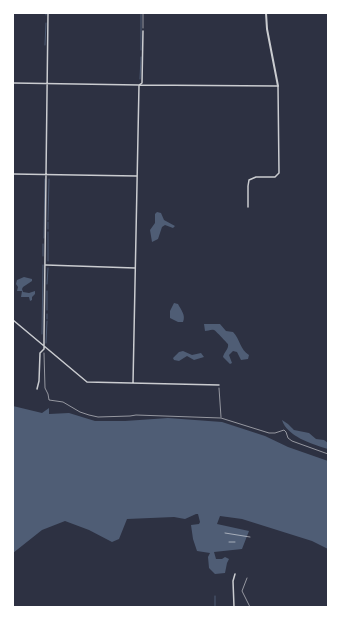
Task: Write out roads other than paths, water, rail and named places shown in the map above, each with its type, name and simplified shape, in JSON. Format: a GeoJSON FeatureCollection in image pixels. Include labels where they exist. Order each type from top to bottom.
{"type":"FeatureCollection","features":[{"type":"Feature","properties":{"kind":"street"},"geometry":{"type":"LineString","coordinates":[[37,389],[39,381],[40,353],[44,349],[48,13]]}},
{"type":"Feature","properties":{"kind":"street"},"geometry":{"type":"LineString","coordinates":[[248,207],[249,180],[256,177],[276,177],[279,173],[278,86],[267,29],[266,13]]}},
{"type":"Feature","properties":{"kind":"street"},"geometry":{"type":"LineString","coordinates":[[133,383],[139,85],[142,83],[143,31]]}},
{"type":"Feature","properties":{"kind":"street"},"geometry":{"type":"LineString","coordinates":[[13,83],[278,86]]}},
{"type":"Feature","properties":{"kind":"street"},"geometry":{"type":"LineString","coordinates":[[13,174],[137,176]]}},
{"type":"Feature","properties":{"kind":"street"},"geometry":{"type":"LineString","coordinates":[[46,265],[135,268]]}},
{"type":"Feature","properties":{"kind":"street"},"geometry":{"type":"LineString","coordinates":[[13,320],[87,382],[219,385]]}},
{"type":"Feature","properties":{"kind":"street"},"geometry":{"type":"LineString","coordinates":[[234,607],[233,580],[235,574]]}},
{"type":"Feature","properties":{"kind":"water"},"geometry":{"type":"Polygon","coordinates":[[[157,212],[161,213],[164,220],[175,226],[173,228],[165,225],[162,227],[158,239],[152,242],[150,230],[155,223],[155,214],[157,212]]]}},
{"type":"Feature","properties":{"kind":"water"},"geometry":{"type":"Polygon","coordinates":[[[24,277],[32,279],[32,281],[23,287],[23,292],[29,293],[35,291],[32,300],[30,301],[29,297],[21,297],[22,291],[17,291],[17,280],[24,277]]]}},
{"type":"Feature","properties":{"kind":"water"},"geometry":{"type":"Polygon","coordinates":[[[174,303],[178,304],[183,313],[183,322],[178,322],[170,318],[170,311],[174,303]]]}},
{"type":"Feature","properties":{"kind":"water"},"geometry":{"type":"Polygon","coordinates":[[[204,324],[220,324],[226,331],[233,332],[246,353],[249,355],[248,359],[241,360],[237,352],[233,351],[229,355],[232,363],[230,364],[223,357],[228,344],[214,330],[205,331],[204,324]]]}},
{"type":"Feature","properties":{"kind":"water"},"geometry":{"type":"Polygon","coordinates":[[[183,351],[192,355],[201,353],[204,357],[194,360],[187,356],[179,361],[174,360],[173,358],[179,352],[183,351]]]}},
{"type":"Feature","properties":{"kind":"water"},"geometry":{"type":"Polygon","coordinates":[[[13,406],[42,413],[49,408],[49,414],[69,413],[95,421],[125,421],[168,418],[222,422],[265,436],[288,447],[328,461],[328,549],[312,541],[242,519],[220,516],[217,524],[249,531],[242,549],[214,552],[216,559],[222,559],[225,557],[229,559],[225,573],[215,574],[209,568],[208,557],[210,553],[197,551],[193,539],[191,525],[199,524],[200,522],[198,514],[196,514],[185,519],[174,517],[127,519],[119,539],[112,542],[89,530],[65,521],[42,530],[13,553],[13,406]]]}},
{"type":"Feature","properties":{"kind":"water"},"geometry":{"type":"Polygon","coordinates":[[[282,420],[294,430],[309,433],[316,439],[324,440],[328,443],[328,449],[300,439],[289,431],[282,420]]]}},
{"type":"Feature","properties":{"kind":"waterway"},"geometry":{"type":"LineString","coordinates":[[141,13],[141,50]]}},
{"type":"Feature","properties":{"kind":"waterway"},"geometry":{"type":"LineString","coordinates":[[45,45],[46,23]]}},
{"type":"Feature","properties":{"kind":"waterway"},"geometry":{"type":"LineString","coordinates":[[140,79],[141,57]]}},
{"type":"Feature","properties":{"kind":"waterway"},"geometry":{"type":"LineString","coordinates":[[44,238],[45,179]]}},
{"type":"Feature","properties":{"kind":"waterway"},"geometry":{"type":"LineString","coordinates":[[48,220],[49,179]]}},
{"type":"Feature","properties":{"kind":"waterway"},"geometry":{"type":"LineString","coordinates":[[48,222],[48,229]]}},
{"type":"Feature","properties":{"kind":"waterway"},"geometry":{"type":"LineString","coordinates":[[48,232],[48,261]]}},
{"type":"Feature","properties":{"kind":"waterway"},"geometry":{"type":"LineString","coordinates":[[43,244],[43,256]]}},
{"type":"Feature","properties":{"kind":"waterway"},"geometry":{"type":"LineString","coordinates":[[42,334],[43,265]]}},
{"type":"Feature","properties":{"kind":"waterway"},"geometry":{"type":"LineString","coordinates":[[47,284],[48,268]]}},
{"type":"Feature","properties":{"kind":"waterway"},"geometry":{"type":"LineString","coordinates":[[47,291],[47,310]]}},
{"type":"Feature","properties":{"kind":"waterway"},"geometry":{"type":"LineString","coordinates":[[47,314],[47,319]]}},
{"type":"Feature","properties":{"kind":"waterway"},"geometry":{"type":"LineString","coordinates":[[46,343],[47,321]]}},
{"type":"Feature","properties":{"kind":"waterway"},"geometry":{"type":"LineString","coordinates":[[215,596],[215,607]]}}]}
